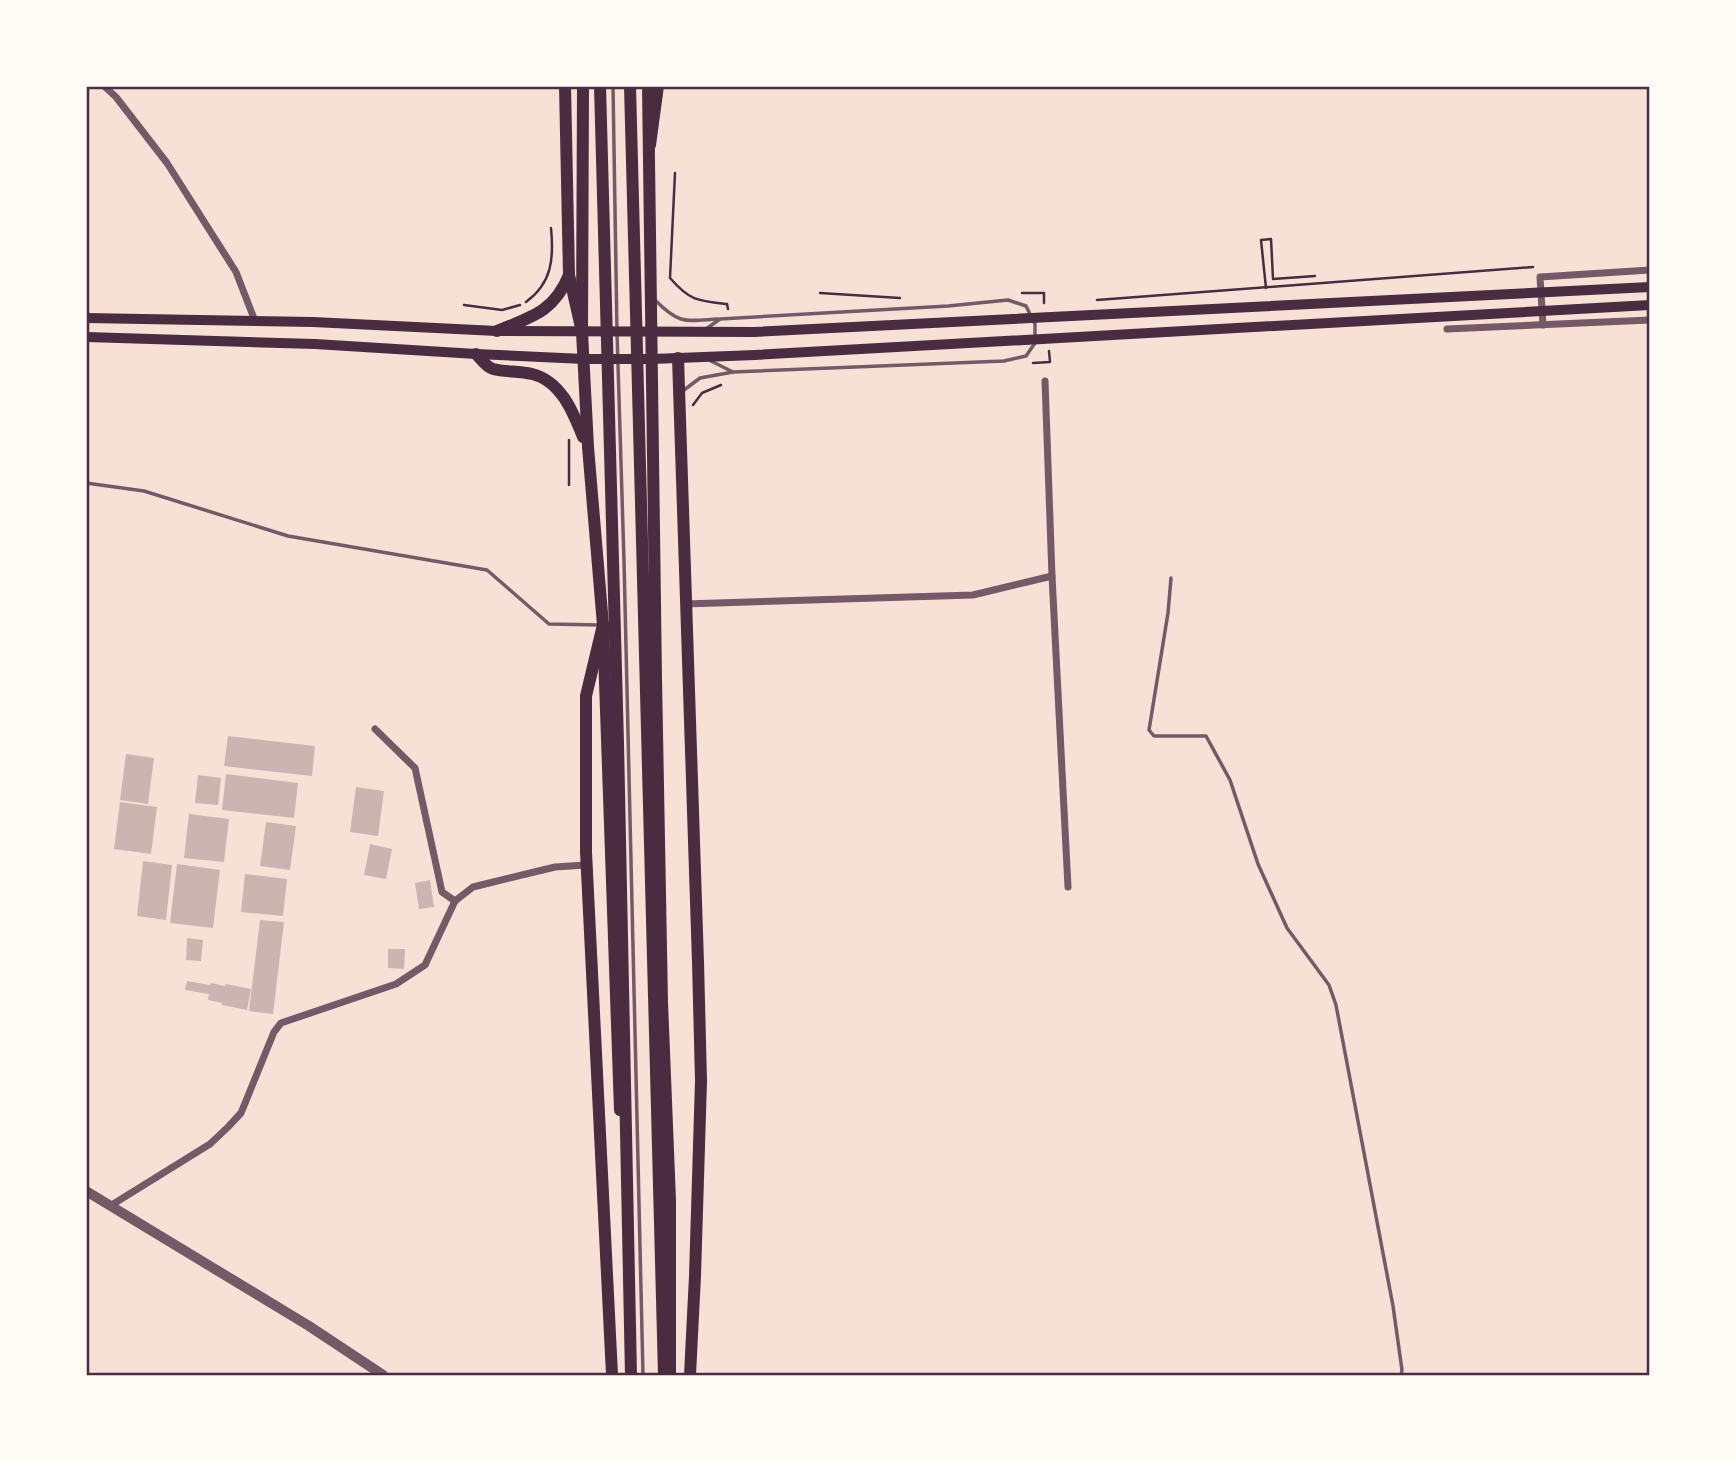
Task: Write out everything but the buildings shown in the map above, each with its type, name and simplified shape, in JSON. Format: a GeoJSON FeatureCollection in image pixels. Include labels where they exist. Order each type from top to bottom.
{"type":"FeatureCollection","features":[{"type":"Feature","properties":{"kind":"main road"},"geometry":{"type":"LineString","coordinates":[[565,86],[569,275],[582,332]]}},
{"type":"Feature","properties":{"kind":"main road"},"geometry":{"type":"LineString","coordinates":[[583,86],[582,332],[587,447],[603,625],[624,1234],[626,1375]]}},
{"type":"Feature","properties":{"kind":"main road"},"geometry":{"type":"LineString","coordinates":[[600,86],[618,743],[631,1375]]}},
{"type":"Feature","properties":{"kind":"main road"},"geometry":{"type":"LineString","coordinates":[[630,86],[664,1375]]}},
{"type":"Feature","properties":{"kind":"main road"},"geometry":{"type":"LineString","coordinates":[[648,86],[662,1002],[670,1200],[670,1375]]}},
{"type":"Feature","properties":{"kind":"main road"},"geometry":{"type":"LineString","coordinates":[[650,145],[658,86]]}},
{"type":"Feature","properties":{"kind":"main road"},"geometry":{"type":"LineString","coordinates":[[497,331],[534,315],[551,303],[564,287],[569,275]]}},
{"type":"Feature","properties":{"kind":"main road"},"geometry":{"type":"LineString","coordinates":[[86,318],[313,322],[497,331],[754,332],[1650,287]]}},
{"type":"Feature","properties":{"kind":"main road"},"geometry":{"type":"LineString","coordinates":[[86,337],[315,344],[584,359],[652,359],[1650,305]]}},
{"type":"Feature","properties":{"kind":"main road"},"geometry":{"type":"LineString","coordinates":[[476,354],[490,368],[533,374],[554,385],[568,403],[587,447]]}},
{"type":"Feature","properties":{"kind":"main road"},"geometry":{"type":"LineString","coordinates":[[678,358],[701,1082],[690,1375]]}},
{"type":"Feature","properties":{"kind":"main road"},"geometry":{"type":"LineString","coordinates":[[603,625],[586,696],[586,865],[612,1375]]}},
{"type":"Feature","properties":{"kind":"street"},"geometry":{"type":"LineString","coordinates":[[104,86],[116,97],[167,163],[236,272],[255,321]]}},
{"type":"Feature","properties":{"kind":"street"},"geometry":{"type":"LineString","coordinates":[[1544,325],[1540,276],[1650,270]]}},
{"type":"Feature","properties":{"kind":"street"},"geometry":{"type":"LineString","coordinates":[[1447,330],[1650,320]]}},
{"type":"Feature","properties":{"kind":"street"},"geometry":{"type":"LineString","coordinates":[[1045,381],[1068,887]]}},
{"type":"Feature","properties":{"kind":"street"},"geometry":{"type":"LineString","coordinates":[[685,604],[973,595],[1052,576]]}},
{"type":"Feature","properties":{"kind":"street"},"geometry":{"type":"LineString","coordinates":[[375,729],[415,768],[438,893],[454,901]]}},
{"type":"Feature","properties":{"kind":"street"},"geometry":{"type":"LineString","coordinates":[[110,1206],[210,1144],[242,1113],[274,1032],[281,1023],[396,984],[425,965],[454,901],[473,887],[555,867],[586,865]]}},
{"type":"Feature","properties":{"kind":"street"},"geometry":{"type":"LineString","coordinates":[[86,1191],[309,1326],[383,1375]]}},
{"type":"Feature","properties":{"kind":"lane"},"geometry":{"type":"LineString","coordinates":[[613,86],[643,1375]]}},
{"type":"Feature","properties":{"kind":"lane"},"geometry":{"type":"LineString","coordinates":[[652,298],[668,313],[684,321],[948,306],[1007,300],[1026,306],[1035,324],[1035,344],[1026,356],[1004,360],[733,372],[700,378],[679,394]]}},
{"type":"Feature","properties":{"kind":"lane"},"geometry":{"type":"LineString","coordinates":[[700,333],[720,319]]}},
{"type":"Feature","properties":{"kind":"lane"},"geometry":{"type":"LineString","coordinates":[[704,357],[733,372]]}},
{"type":"Feature","properties":{"kind":"lane"},"geometry":{"type":"LineString","coordinates":[[86,483],[144,491],[288,536],[487,570],[549,624],[603,625]]}},
{"type":"Feature","properties":{"kind":"lane"},"geometry":{"type":"LineString","coordinates":[[1171,578],[1149,730],[1154,736],[1206,736],[1230,780],[1258,864],[1287,928],[1329,985],[1333,995],[1393,1306],[1401,1375]]}},
{"type":"Feature","properties":{"kind":"path"},"geometry":{"type":"LineString","coordinates":[[675,173],[670,278],[683,293],[706,303],[716,303]]}},
{"type":"Feature","properties":{"kind":"path"},"geometry":{"type":"LineString","coordinates":[[464,306],[502,310],[523,304],[537,294],[552,266],[551,228]]}},
{"type":"Feature","properties":{"kind":"path"},"geometry":{"type":"LineString","coordinates":[[1266,288],[1261,240],[1271,239],[1273,279],[1315,276]]}},
{"type":"Feature","properties":{"kind":"path"},"geometry":{"type":"LineString","coordinates":[[1094,300],[1540,267]]}},
{"type":"Feature","properties":{"kind":"path"},"geometry":{"type":"LineString","coordinates":[[689,410],[702,393],[727,382]]}},
{"type":"Feature","properties":{"kind":"path"},"geometry":{"type":"LineString","coordinates":[[568,435],[569,485]]}}]}
